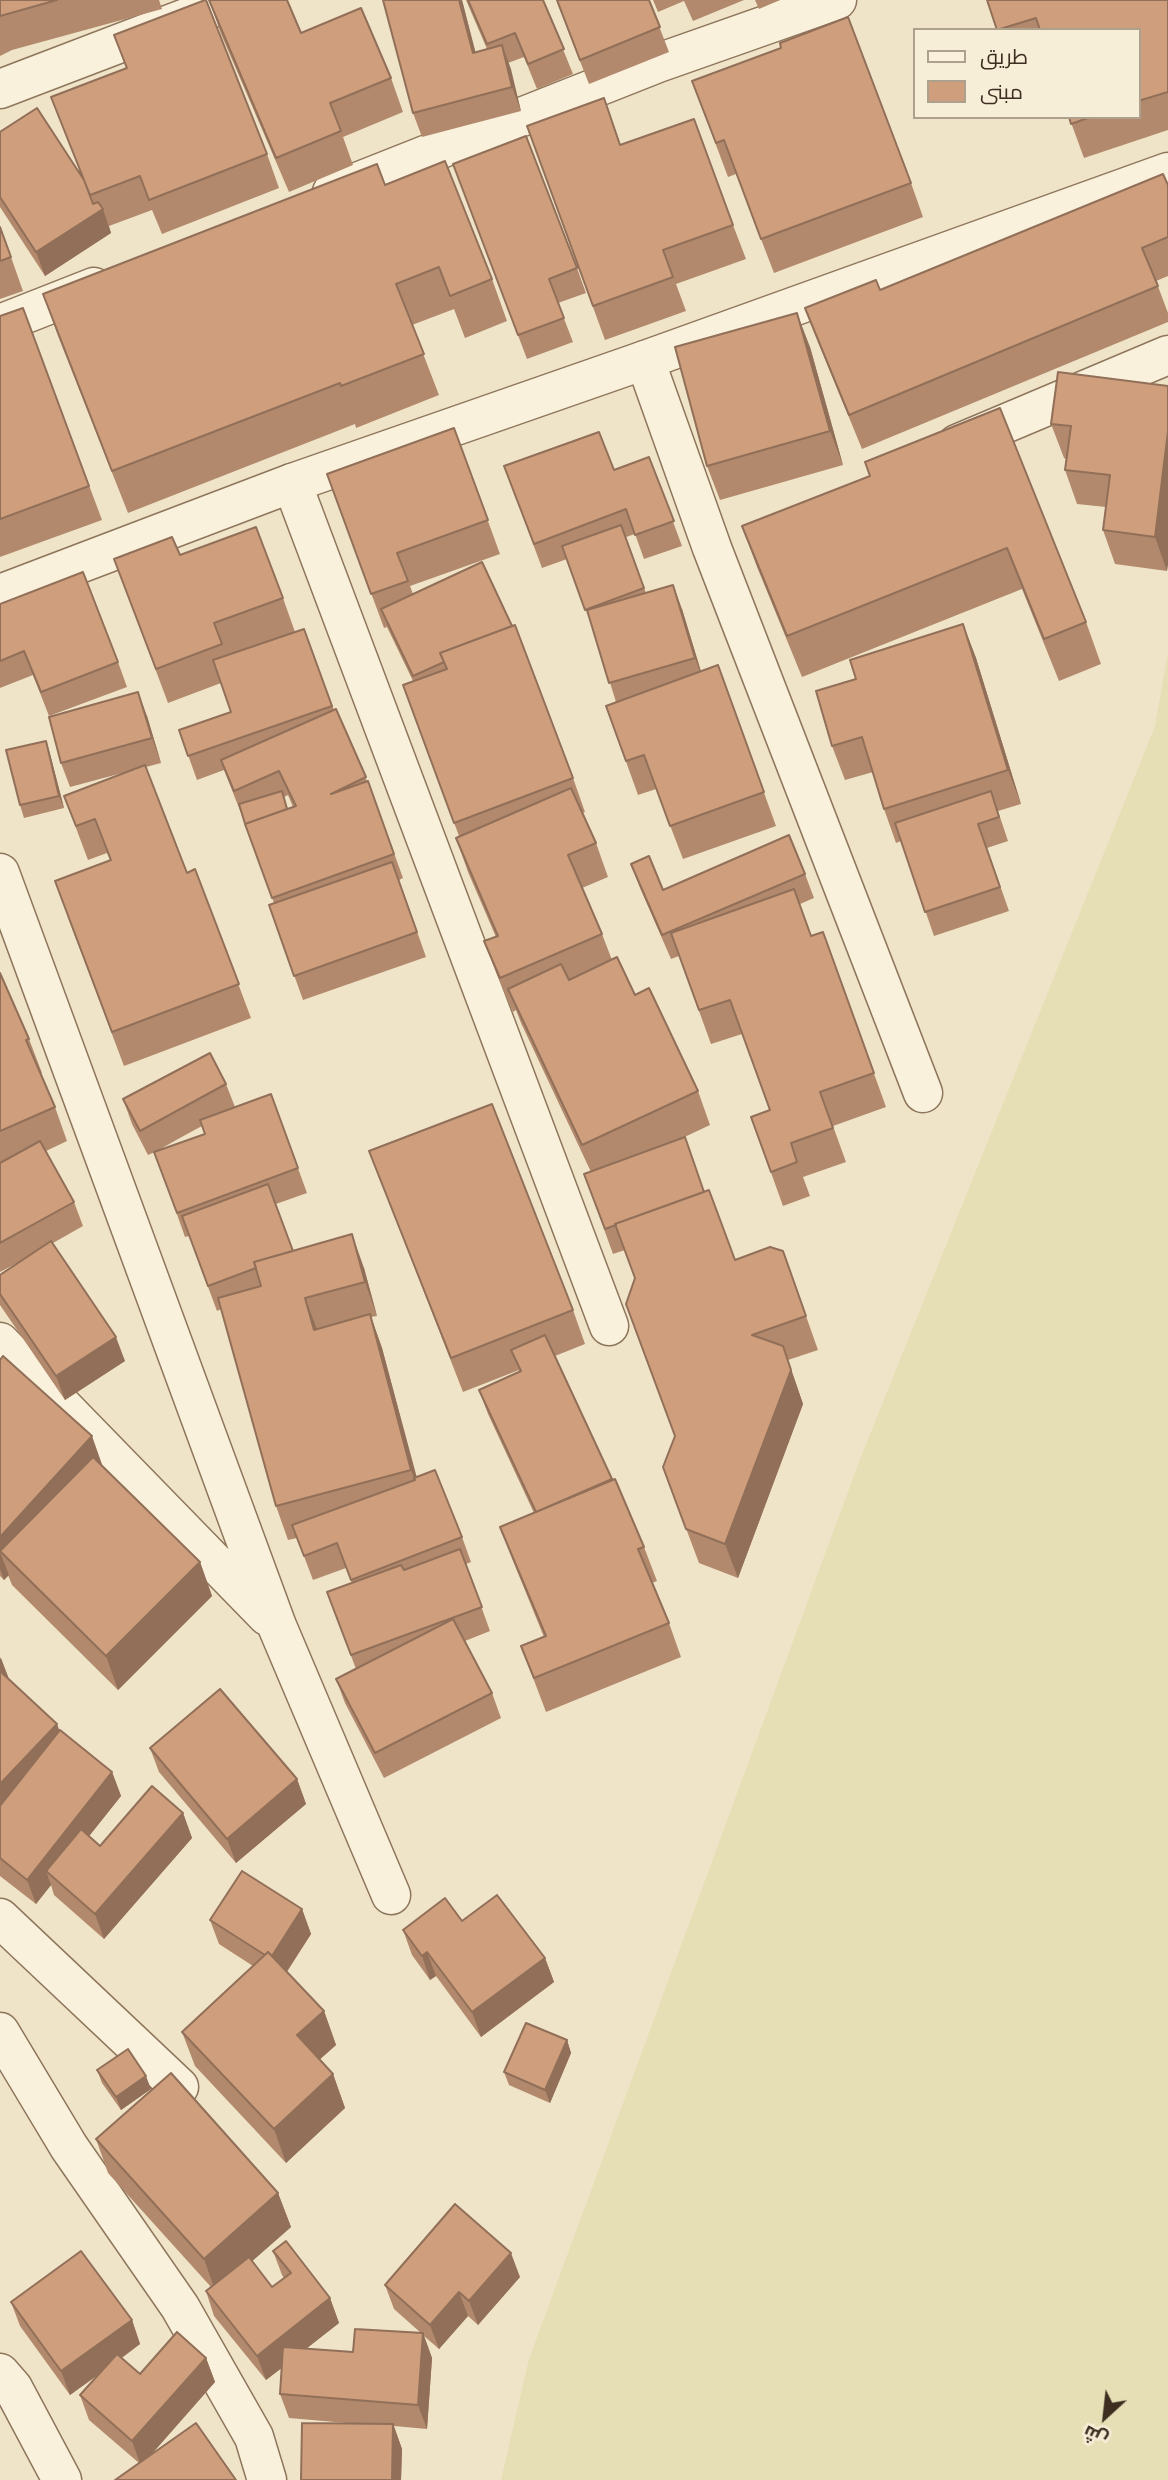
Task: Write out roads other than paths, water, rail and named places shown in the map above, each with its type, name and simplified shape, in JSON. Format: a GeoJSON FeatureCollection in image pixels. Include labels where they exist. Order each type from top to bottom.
{"type":"FeatureCollection","features":[{"type":"Feature","properties":{"kind":"street"},"geometry":{"type":"LineString","coordinates":[[0,89],[233,0]]}},
{"type":"Feature","properties":{"kind":"street"},"geometry":{"type":"LineString","coordinates":[[297,206],[658,63],[837,0]]}},
{"type":"Feature","properties":{"kind":"street"},"geometry":{"type":"LineString","coordinates":[[0,594],[292,483],[645,360],[1168,172]]}},
{"type":"Feature","properties":{"kind":"street"},"geometry":{"type":"LineString","coordinates":[[0,324],[129,273]]}},
{"type":"Feature","properties":{"kind":"street"},"geometry":{"type":"LineString","coordinates":[[928,457],[1168,355]]}},
{"type":"Feature","properties":{"kind":"street"},"geometry":{"type":"LineString","coordinates":[[645,360],[725,542],[922,1093]]}},
{"type":"Feature","properties":{"kind":"street"},"geometry":{"type":"LineString","coordinates":[[292,483],[609,1326]]}},
{"type":"Feature","properties":{"kind":"street"},"geometry":{"type":"LineString","coordinates":[[0,873],[277,1626],[391,1895]]}},
{"type":"Feature","properties":{"kind":"street"},"geometry":{"type":"LineString","coordinates":[[0,1342],[277,1626]]}},
{"type":"Feature","properties":{"kind":"street"},"geometry":{"type":"LineString","coordinates":[[0,1918],[179,2087]]}},
{"type":"Feature","properties":{"kind":"street"},"geometry":{"type":"LineString","coordinates":[[0,2032],[69,2147],[180,2308],[254,2437],[267,2480]]}},
{"type":"Feature","properties":{"kind":"street"},"geometry":{"type":"LineString","coordinates":[[0,2373],[13,2388],[62,2480]]}}]}
